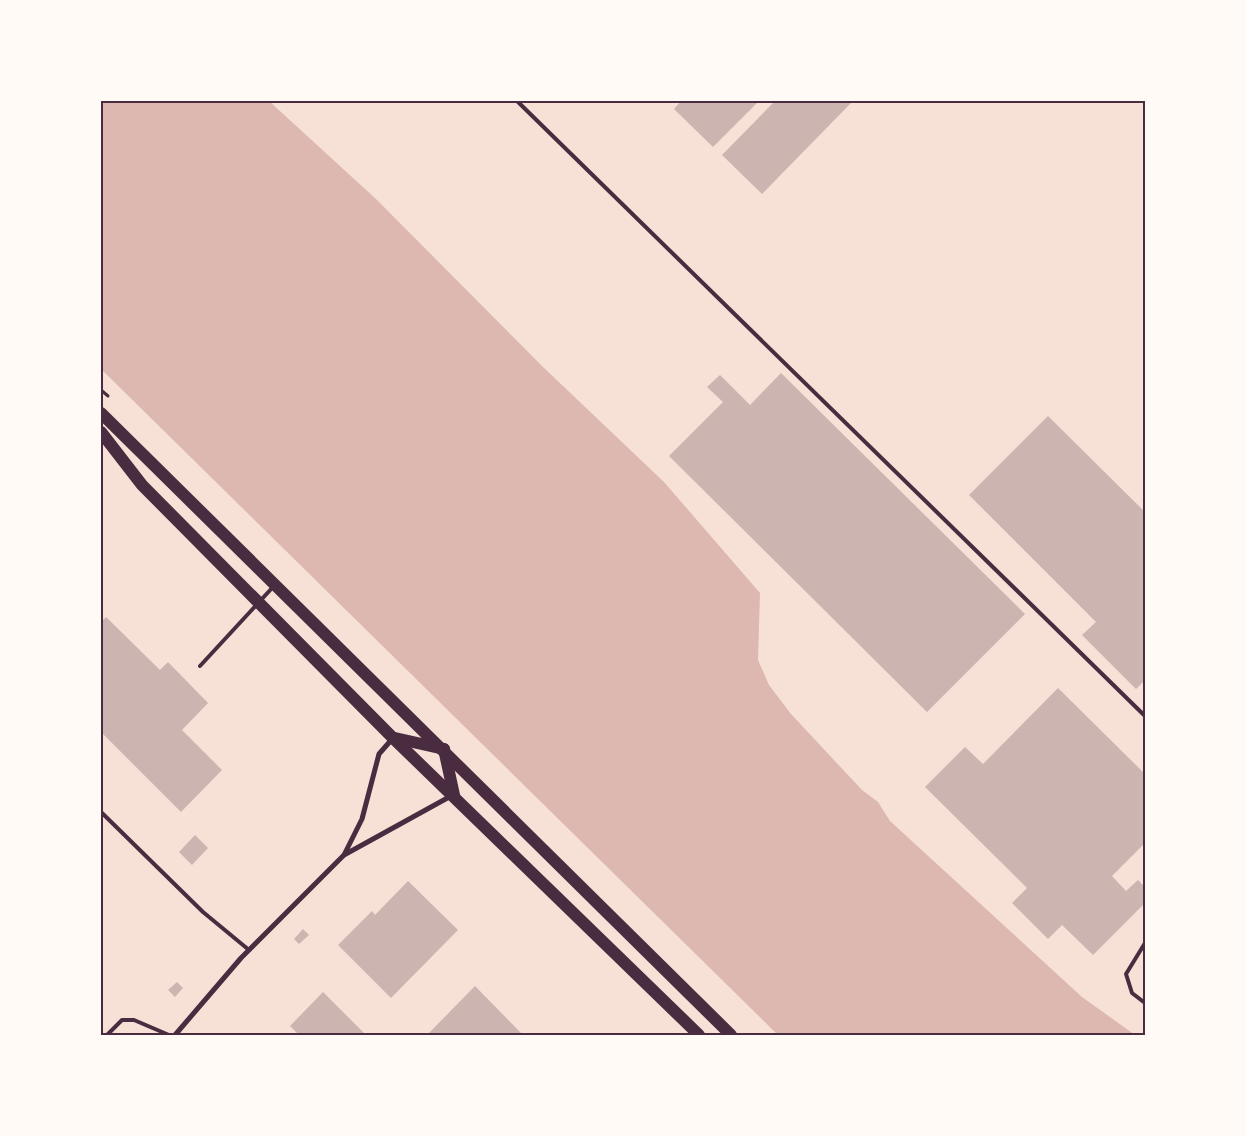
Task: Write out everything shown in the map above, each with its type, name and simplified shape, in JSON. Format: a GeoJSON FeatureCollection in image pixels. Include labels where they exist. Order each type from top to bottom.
{"type":"FeatureCollection","features":[{"type":"Feature","properties":{"kind":"main road"},"geometry":{"type":"LineString","coordinates":[[101,413],[276,583],[731,1035]]}},
{"type":"Feature","properties":{"kind":"main road"},"geometry":{"type":"LineString","coordinates":[[101,432],[142,485],[393,738],[454,794],[699,1035]]}},
{"type":"Feature","properties":{"kind":"main road"},"geometry":{"type":"LineString","coordinates":[[393,738],[444,749]]}},
{"type":"Feature","properties":{"kind":"main road"},"geometry":{"type":"LineString","coordinates":[[444,749],[454,794]]}},
{"type":"Feature","properties":{"kind":"street"},"geometry":{"type":"LineString","coordinates":[[344,855],[362,819],[379,754],[393,738]]}},
{"type":"Feature","properties":{"kind":"street"},"geometry":{"type":"LineString","coordinates":[[175,1035],[249,950],[344,855],[454,794]]}},
{"type":"Feature","properties":{"kind":"lane"},"geometry":{"type":"LineString","coordinates":[[517,101],[1145,716]]}},
{"type":"Feature","properties":{"kind":"lane"},"geometry":{"type":"LineString","coordinates":[[200,666],[276,583]]}},
{"type":"Feature","properties":{"kind":"lane"},"geometry":{"type":"LineString","coordinates":[[101,812],[203,912],[249,950]]}},
{"type":"Feature","properties":{"kind":"lane"},"geometry":{"type":"LineString","coordinates":[[1145,943],[1126,974],[1132,992],[1145,1003]]}},
{"type":"Feature","properties":{"kind":"lane"},"geometry":{"type":"LineString","coordinates":[[107,1035],[122,1020],[134,1020],[169,1035]]}},
{"type":"Feature","properties":{"kind":"shaded area"},"geometry":{"type":"Polygon","coordinates":[[[101,101],[269,101],[376,199],[543,367],[664,482],[760,593],[758,660],[769,685],[791,714],[862,790],[878,802],[890,821],[1082,997],[1135,1035],[778,1035],[101,369],[101,101]]]}},
{"type":"Feature","properties":{"kind":"building"},"geometry":{"type":"Polygon","coordinates":[[[681,101],[759,101],[713,147],[674,109],[681,101]]]}},
{"type":"Feature","properties":{"kind":"building"},"geometry":{"type":"Polygon","coordinates":[[[775,101],[853,101],[762,194],[722,155],[775,101]]]}},
{"type":"Feature","properties":{"kind":"building"},"geometry":{"type":"Polygon","coordinates":[[[781,373],[1025,614],[927,712],[669,456],[723,402],[707,387],[720,375],[750,405],[781,373]]]}},
{"type":"Feature","properties":{"kind":"building"},"geometry":{"type":"Polygon","coordinates":[[[1048,416],[1145,512],[1145,680],[1136,689],[1082,635],[1096,622],[969,495],[1048,416]]]}},
{"type":"Feature","properties":{"kind":"building"},"geometry":{"type":"Polygon","coordinates":[[[106,617],[160,670],[168,662],[208,703],[182,730],[222,770],[181,812],[101,732],[101,622],[106,617]]]}},
{"type":"Feature","properties":{"kind":"building"},"geometry":{"type":"Polygon","coordinates":[[[1058,688],[1145,774],[1145,843],[1112,876],[1126,891],[1138,880],[1145,887],[1145,903],[1093,955],[1062,925],[1048,939],[1012,903],[1027,888],[925,787],[965,747],[983,764],[1058,688]]]}},
{"type":"Feature","properties":{"kind":"building"},"geometry":{"type":"Polygon","coordinates":[[[195,835],[208,848],[192,865],[179,852],[195,835]]]}},
{"type":"Feature","properties":{"kind":"building"},"geometry":{"type":"Polygon","coordinates":[[[408,881],[458,930],[391,998],[338,945],[372,911],[375,915],[408,881]]]}},
{"type":"Feature","properties":{"kind":"building"},"geometry":{"type":"Polygon","coordinates":[[[303,929],[309,935],[299,944],[294,939],[303,929]]]}},
{"type":"Feature","properties":{"kind":"building"},"geometry":{"type":"Polygon","coordinates":[[[177,982],[183,988],[175,997],[168,990],[177,982]]]}},
{"type":"Feature","properties":{"kind":"building"},"geometry":{"type":"Polygon","coordinates":[[[475,986],[523,1035],[427,1035],[475,986]]]}},
{"type":"Feature","properties":{"kind":"building"},"geometry":{"type":"Polygon","coordinates":[[[323,992],[366,1035],[299,1035],[290,1026],[323,992]]]}}]}
